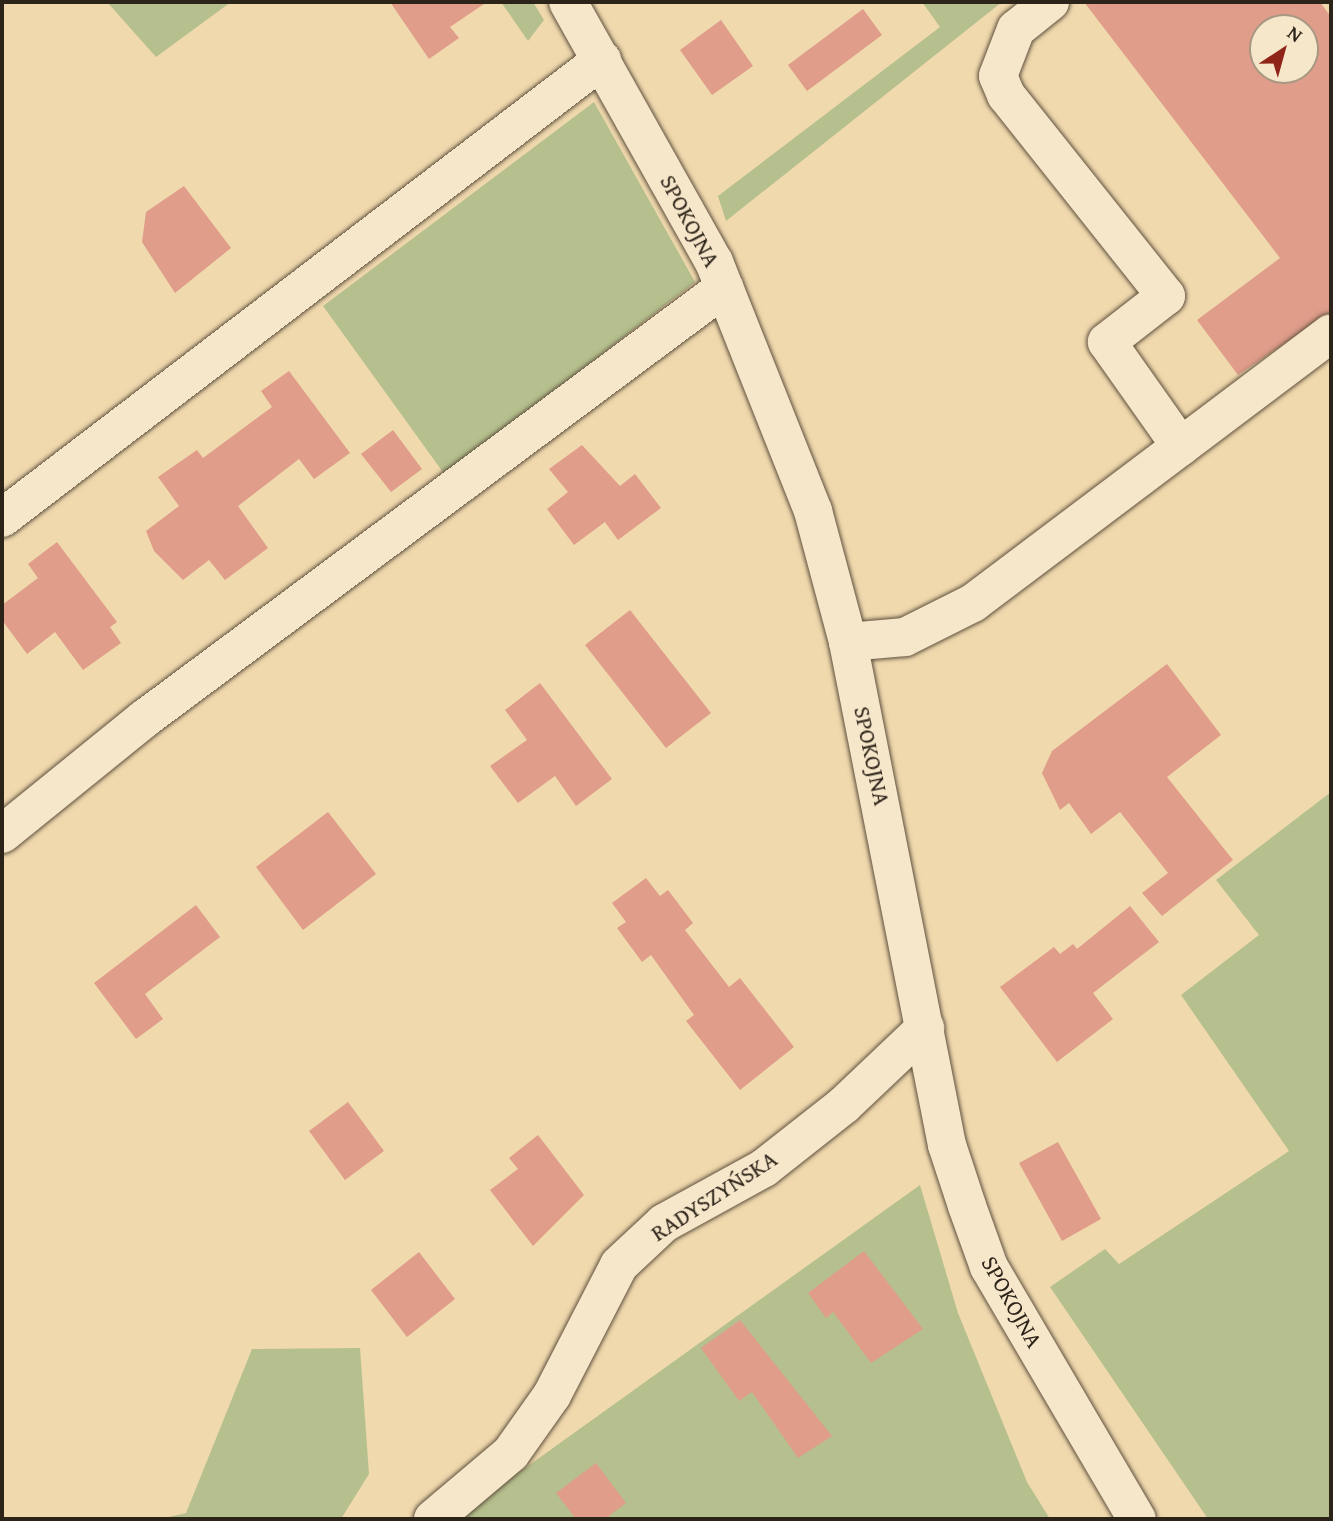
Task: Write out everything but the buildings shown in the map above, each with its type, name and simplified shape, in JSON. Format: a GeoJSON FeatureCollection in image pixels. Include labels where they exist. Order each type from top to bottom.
{"type":"FeatureCollection","features":[{"type":"Feature","properties":{"kind":"street","name":"SPOKOJNA"},"geometry":{"type":"LineString","coordinates":[[568,2],[724,288],[813,511],[848,642],[947,1145],[989,1267],[1137,1519]]}},
{"type":"Feature","properties":{"kind":"street"},"geometry":{"type":"LineString","coordinates":[[1050,2],[1016,29],[998,76],[1006,95],[1166,296],[1107,342],[1181,447]]}},
{"type":"Feature","properties":{"kind":"street"},"geometry":{"type":"LineString","coordinates":[[2,518],[602,60]]}},
{"type":"Feature","properties":{"kind":"street"},"geometry":{"type":"LineString","coordinates":[[2,834],[144,719],[724,288]]}},
{"type":"Feature","properties":{"kind":"street"},"geometry":{"type":"LineString","coordinates":[[848,642],[932,628],[1181,447],[1331,333]]}},
{"type":"Feature","properties":{"kind":"street","name":"RADYSZYŃSKA"},"geometry":{"type":"LineString","coordinates":[[433,1519],[511,1453],[552,1395],[618,1265],[664,1223],[764,1168],[844,1105],[925,1028]]}},
{"type":"Feature","properties":{"kind":"green space"},"geometry":{"type":"Polygon","coordinates":[[[107,2],[231,2],[156,57],[107,2]]]}},
{"type":"Feature","properties":{"kind":"green space"},"geometry":{"type":"Polygon","coordinates":[[[501,2],[533,2],[544,20],[528,41],[501,2]]]}},
{"type":"Feature","properties":{"kind":"green space"},"geometry":{"type":"Polygon","coordinates":[[[922,2],[1002,2],[726,221],[718,196],[940,27],[922,2]]]}},
{"type":"Feature","properties":{"kind":"green space"},"geometry":{"type":"Polygon","coordinates":[[[594,102],[695,282],[445,475],[323,306],[594,102]]]}},
{"type":"Feature","properties":{"kind":"green space"},"geometry":{"type":"Polygon","coordinates":[[[1331,792],[1331,1519],[1208,1519],[1050,1287],[1105,1249],[1119,1264],[1289,1151],[1181,995],[1259,935],[1216,880],[1331,792]]]}},
{"type":"Feature","properties":{"kind":"green space"},"geometry":{"type":"Polygon","coordinates":[[[920,1185],[958,1313],[1027,1482],[1050,1519],[454,1519],[920,1185]]]}},
{"type":"Feature","properties":{"kind":"green space"},"geometry":{"type":"Polygon","coordinates":[[[360,1348],[369,1474],[341,1519],[160,1519],[186,1513],[252,1349],[360,1348]]]}}]}
